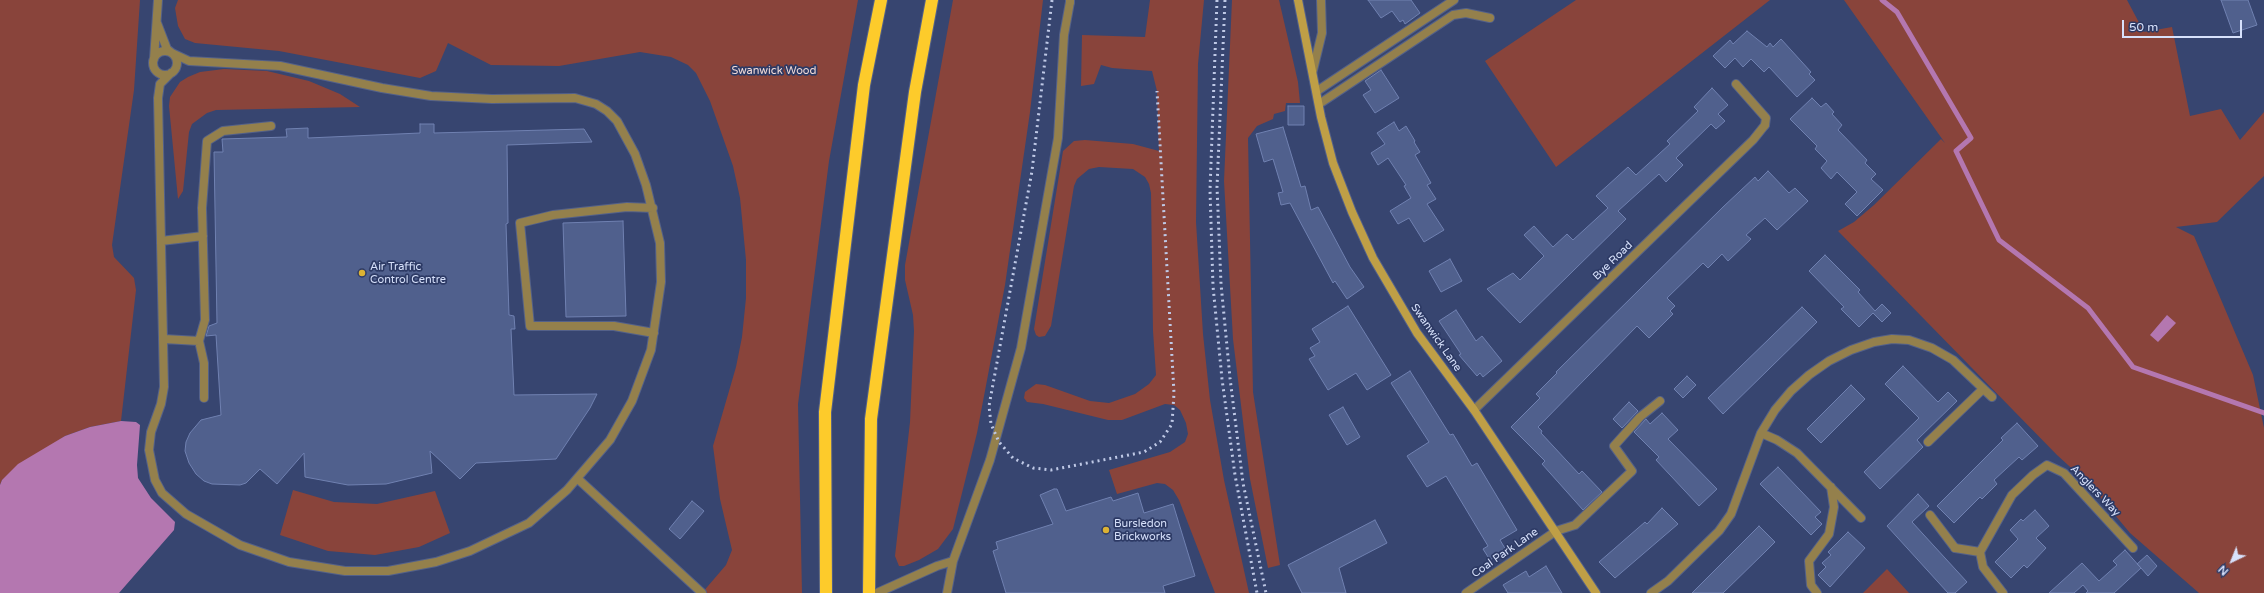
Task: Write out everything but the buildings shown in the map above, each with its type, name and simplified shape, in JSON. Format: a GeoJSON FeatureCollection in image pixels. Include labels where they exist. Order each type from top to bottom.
{"type":"FeatureCollection","features":[{"type":"Feature","properties":{"kind":"highway"},"geometry":{"type":"LineString","coordinates":[[826,593],[825,412],[864,85],[881,0]]}},
{"type":"Feature","properties":{"kind":"highway"},"geometry":{"type":"LineString","coordinates":[[869,593],[871,419],[915,92],[932,0]]}},
{"type":"Feature","properties":{"kind":"street"},"geometry":{"type":"LineString","coordinates":[[153,62],[161,52],[172,53],[194,62],[280,66],[392,90],[431,96],[486,99],[570,97],[584,99],[607,110],[622,128],[634,154],[653,208],[660,243],[662,272],[654,333],[646,366],[629,408],[604,449],[578,479],[529,523],[470,551],[436,562],[400,569],[356,572],[308,566],[274,558],[240,545],[205,526],[177,507],[158,487],[150,464],[149,445],[164,392],[158,98],[153,62],[158,0]]}},
{"type":"Feature","properties":{"kind":"street","name":"Swanwick Lane"},"geometry":{"type":"LineString","coordinates":[[1298,0],[1319,104],[1333,163],[1352,212],[1373,258],[1417,333],[1474,410],[1596,593]]}},
{"type":"Feature","properties":{"kind":"street","name":"Swanwick Lane"},"geometry":{"type":"LineString","coordinates":[[1313,70],[1322,33],[1321,0]]}},
{"type":"Feature","properties":{"kind":"street"},"geometry":{"type":"LineString","coordinates":[[1317,91],[1454,0]]}},
{"type":"Feature","properties":{"kind":"street"},"geometry":{"type":"LineString","coordinates":[[947,593],[953,562],[990,460],[1021,348],[1058,138],[1064,35],[1070,1]]}},
{"type":"Feature","properties":{"kind":"street"},"geometry":{"type":"LineString","coordinates":[[1319,104],[1453,15],[1466,13],[1490,18]]}},
{"type":"Feature","properties":{"kind":"street"},"geometry":{"type":"LineString","coordinates":[[156,23],[164,43],[176,59],[172,71],[161,81],[158,98]]}},
{"type":"Feature","properties":{"kind":"street"},"geometry":{"type":"LineString","coordinates":[[153,62],[160,73],[172,71],[194,62]]}},
{"type":"Feature","properties":{"kind":"street","name":"Bye Road"},"geometry":{"type":"LineString","coordinates":[[1474,410],[1719,172],[1765,125],[1766,118],[1764,114],[1736,84]]}},
{"type":"Feature","properties":{"kind":"street"},"geometry":{"type":"LineString","coordinates":[[204,398],[204,363],[199,341],[205,320],[202,208],[207,141],[223,130],[271,126]]}},
{"type":"Feature","properties":{"kind":"street"},"geometry":{"type":"LineString","coordinates":[[653,208],[627,207],[554,215],[520,223],[530,326],[614,326],[654,333]]}},
{"type":"Feature","properties":{"kind":"street"},"geometry":{"type":"LineString","coordinates":[[161,241],[203,236]]}},
{"type":"Feature","properties":{"kind":"street"},"geometry":{"type":"LineString","coordinates":[[164,339],[199,341]]}},
{"type":"Feature","properties":{"kind":"street"},"geometry":{"type":"LineString","coordinates":[[1651,593],[1668,581],[1719,531],[1731,514],[1761,433],[1775,410],[1808,375],[1851,350],[1874,342],[1892,339],[1909,340],[1932,348],[1953,360],[1992,397]]}},
{"type":"Feature","properties":{"kind":"street"},"geometry":{"type":"LineString","coordinates":[[1928,442],[1983,389]]}},
{"type":"Feature","properties":{"kind":"street","name":"Coal Park Lane"},"geometry":{"type":"LineString","coordinates":[[1466,593],[1556,532],[1575,525],[1632,471],[1614,446],[1640,417],[1660,401]]}},
{"type":"Feature","properties":{"kind":"street"},"geometry":{"type":"LineString","coordinates":[[1761,433],[1777,440],[1797,453],[1861,518]]}},
{"type":"Feature","properties":{"kind":"street","name":"Anglers Way"},"geometry":{"type":"LineString","coordinates":[[1980,552],[2012,495],[2033,475],[2047,465],[2064,473],[2133,548]]}},
{"type":"Feature","properties":{"kind":"street"},"geometry":{"type":"LineString","coordinates":[[578,479],[702,593]]}},
{"type":"Feature","properties":{"kind":"street"},"geometry":{"type":"LineString","coordinates":[[1817,593],[1811,585],[1809,560],[1829,534],[1834,508],[1831,487]]}},
{"type":"Feature","properties":{"kind":"street"},"geometry":{"type":"LineString","coordinates":[[1930,515],[1955,548],[1980,552],[1983,567],[2003,593]]}},
{"type":"Feature","properties":{"kind":"street"},"geometry":{"type":"LineString","coordinates":[[877,593],[937,566],[953,562]]}},
{"type":"Feature","properties":{"kind":"green space"},"geometry":{"type":"Polygon","coordinates":[[[0,0],[140,0],[134,90],[112,245],[114,257],[134,278],[136,290],[121,421],[90,427],[65,436],[2,480],[0,485],[0,0]]]}},
{"type":"Feature","properties":{"kind":"green space","name":"Swanwick Wood"},"geometry":{"type":"Polygon","coordinates":[[[178,0],[858,0],[829,161],[798,404],[802,593],[702,593],[726,565],[732,550],[720,499],[713,446],[736,367],[742,337],[746,298],[746,260],[740,198],[733,166],[710,101],[696,73],[688,65],[671,57],[640,52],[559,66],[491,65],[448,43],[436,71],[420,78],[279,51],[195,43],[185,39],[178,26],[175,8],[178,0]]]}},
{"type":"Feature","properties":{"kind":"green space"},"geometry":{"type":"Polygon","coordinates":[[[953,0],[1043,0],[1030,112],[1005,285],[977,433],[953,529],[938,549],[919,560],[904,566],[899,566],[895,556],[910,422],[914,331],[913,315],[905,280],[905,265],[953,0]]]}},
{"type":"Feature","properties":{"kind":"green space"},"geometry":{"type":"Polygon","coordinates":[[[1150,0],[1204,0],[1198,64],[1196,222],[1203,334],[1210,400],[1224,480],[1249,593],[1215,593],[1179,500],[1173,490],[1165,484],[1157,483],[1117,494],[1109,470],[1170,452],[1185,442],[1188,434],[1186,423],[1180,410],[1174,405],[1165,404],[1122,420],[1108,420],[1043,404],[1027,402],[1024,398],[1025,392],[1036,384],[1045,385],[1090,401],[1109,403],[1135,394],[1149,384],[1156,375],[1153,331],[1151,193],[1149,184],[1145,177],[1133,169],[1099,167],[1089,169],[1077,179],[1074,186],[1051,326],[1045,336],[1039,337],[1036,335],[1034,329],[1063,151],[1074,141],[1085,140],[1133,144],[1159,151],[1157,91],[1152,71],[1112,68],[1101,65],[1094,84],[1081,86],[1082,35],[1145,37],[1150,0]]]}},
{"type":"Feature","properties":{"kind":"green space"},"geometry":{"type":"Polygon","coordinates":[[[1232,0],[1279,0],[1298,82],[1300,103],[1286,103],[1285,111],[1274,114],[1273,119],[1257,126],[1248,138],[1253,392],[1280,565],[1268,568],[1250,479],[1233,339],[1224,181],[1232,0]]]}},
{"type":"Feature","properties":{"kind":"green space"},"geometry":{"type":"Polygon","coordinates":[[[1576,0],[1770,0],[1556,167],[1485,61],[1576,0]]]}},
{"type":"Feature","properties":{"kind":"green space"},"geometry":{"type":"Polygon","coordinates":[[[1844,0],[2127,0],[2144,32],[2172,27],[2190,116],[2221,109],[2240,140],[2264,112],[2264,176],[2217,222],[2176,227],[2194,236],[2253,375],[2264,428],[2264,593],[2199,593],[2130,533],[2090,485],[2057,455],[1838,231],[1854,222],[1874,205],[1941,139],[1945,143],[1844,0]]]}},
{"type":"Feature","properties":{"kind":"green space"},"geometry":{"type":"Polygon","coordinates":[[[224,69],[267,71],[309,81],[340,94],[360,107],[216,110],[207,113],[192,124],[189,132],[183,191],[178,199],[169,106],[170,97],[180,82],[188,77],[200,72],[224,69]]]}},
{"type":"Feature","properties":{"kind":"green space"},"geometry":{"type":"Polygon","coordinates":[[[293,490],[334,502],[377,504],[435,491],[450,533],[419,547],[375,555],[328,551],[280,535],[293,490]]]}},
{"type":"Feature","properties":{"kind":"green space"},"geometry":{"type":"Polygon","coordinates":[[[1887,569],[1909,593],[1863,593],[1887,569]]]}},
{"type":"Feature","properties":{"kind":"shaded area"},"geometry":{"type":"Polygon","coordinates":[[[2167,315],[2176,323],[2158,342],[2150,335],[2167,315]]]}},
{"type":"Feature","properties":{"kind":"shaded area"},"geometry":{"type":"Polygon","coordinates":[[[121,421],[136,422],[140,425],[137,465],[138,478],[151,498],[175,522],[174,530],[119,593],[0,593],[0,485],[2,480],[18,464],[65,436],[90,427],[121,421]]]}},
{"type":"Feature","properties":{"kind":"waterway"},"geometry":{"type":"LineString","coordinates":[[1882,0],[1897,12],[1971,138],[1956,151],[1999,240],[2088,308],[2133,367],[2264,413]]}},
{"type":"Feature","properties":{"kind":"railway"},"geometry":{"type":"LineString","coordinates":[[1052,0],[1032,171],[989,406],[991,424],[999,442],[1013,458],[1033,468],[1051,470],[1144,452],[1160,442],[1172,424],[1174,393],[1157,91]]}},
{"type":"Feature","properties":{"kind":"railway"},"geometry":{"type":"LineString","coordinates":[[1217,0],[1210,190],[1213,286],[1222,379],[1235,475],[1257,593]]}},
{"type":"Feature","properties":{"kind":"railway"},"geometry":{"type":"LineString","coordinates":[[1225,0],[1217,187],[1221,284],[1230,378],[1243,483],[1266,593]]}},
{"type":"Feature","properties":{"kind":"place","name":"Air Traffic Control Centre"},"geometry":{"type":"Point","coordinates":[362,273]}},
{"type":"Feature","properties":{"kind":"place","name":"Bursledon Brickworks"},"geometry":{"type":"Point","coordinates":[1106,530]}}]}
